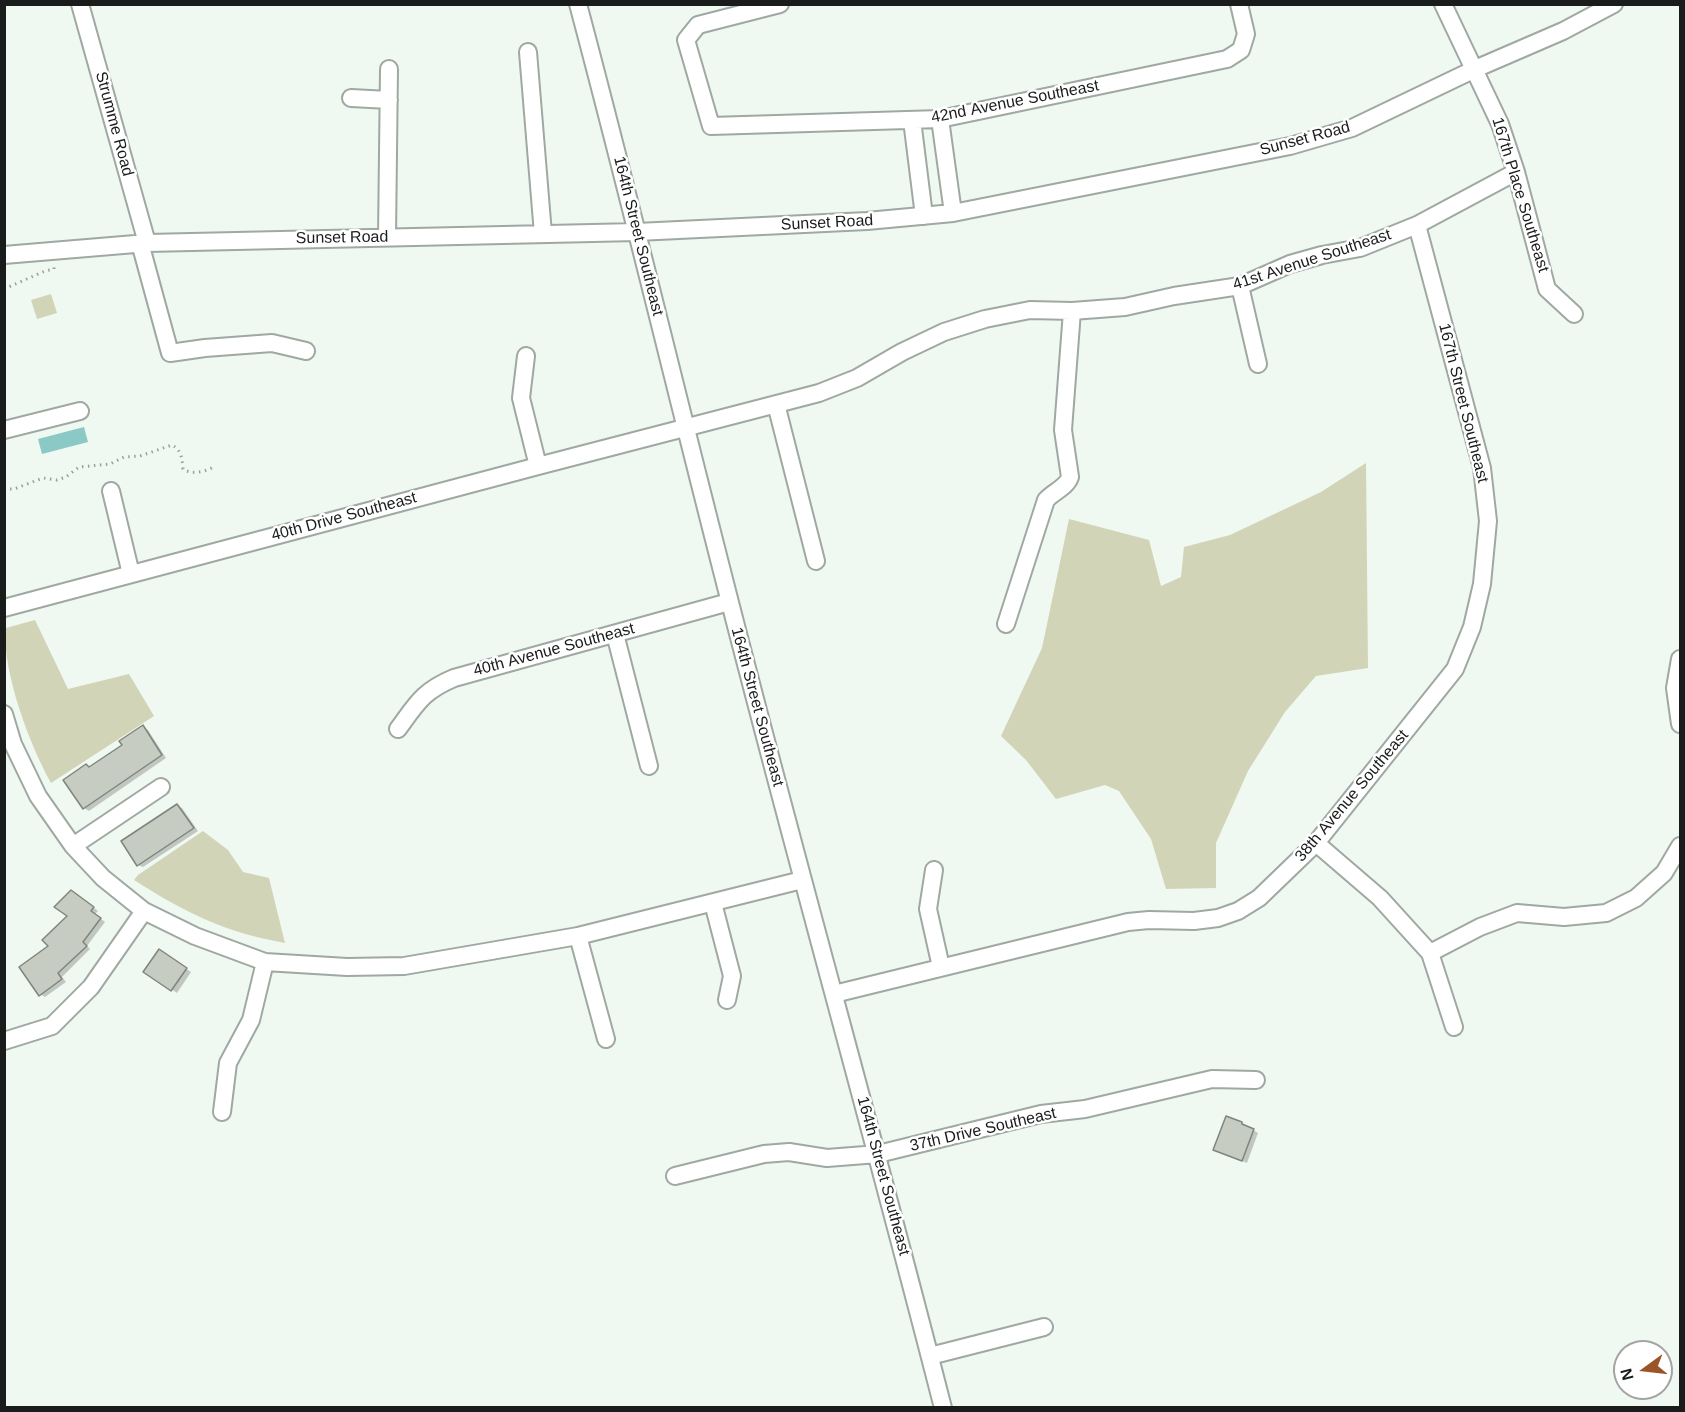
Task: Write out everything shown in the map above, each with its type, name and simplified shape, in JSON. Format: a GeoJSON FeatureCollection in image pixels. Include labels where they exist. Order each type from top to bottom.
{"type":"FeatureCollection","features":[{"type":"Feature","properties":{"kind":"street","name":"Strumme Road"},"geometry":{"type":"LineString","coordinates":[[80,4],[170,353],[272,343],[306,351]]}},
{"type":"Feature","properties":{"kind":"street","name":"164th Street Southeast"},"geometry":{"type":"LineString","coordinates":[[578,4],[729,602],[802,880],[878,1154],[943,1407]]}},
{"type":"Feature","properties":{"kind":"street","name":"42nd Avenue Southeast"},"geometry":{"type":"LineString","coordinates":[[780,4],[698,25],[686,40],[711,126],[940,119],[1227,59],[1241,50],[1246,34],[1239,4]]}},
{"type":"Feature","properties":{"kind":"street","name":"167th Place Southeast"},"geometry":{"type":"LineString","coordinates":[[1443,4],[1500,123],[1516,172],[1547,289],[1574,314]]}},
{"type":"Feature","properties":{"kind":"street","name":"Sunset Road"},"geometry":{"type":"LineString","coordinates":[[4,255],[143,243],[637,232],[867,221],[953,213],[1290,146],[1352,128],[1475,69],[1563,31],[1614,4]]}},
{"type":"Feature","properties":{"kind":"street"},"geometry":{"type":"LineString","coordinates":[[528,52],[543,234]]}},
{"type":"Feature","properties":{"kind":"street"},"geometry":{"type":"LineString","coordinates":[[387,237],[389,69]]}},
{"type":"Feature","properties":{"kind":"street"},"geometry":{"type":"LineString","coordinates":[[351,98],[388,100]]}},
{"type":"Feature","properties":{"kind":"street"},"geometry":{"type":"LineString","coordinates":[[940,119],[953,213]]}},
{"type":"Feature","properties":{"kind":"street"},"geometry":{"type":"LineString","coordinates":[[912,120],[924,216]]}},
{"type":"Feature","properties":{"kind":"street","name":"41st Avenue Southeast"},"geometry":{"type":"LineString","coordinates":[[685,427],[819,393],[848,381],[902,352],[985,319],[1030,310],[1072,311],[1125,307],[1174,296],[1240,286],[1290,264],[1360,248],[1417,225],[1516,172]]}},
{"type":"Feature","properties":{"kind":"street","name":"167th Street Southeast"},"geometry":{"type":"LineString","coordinates":[[1417,225],[1482,468],[1488,521],[1482,584]]}},
{"type":"Feature","properties":{"kind":"street"},"geometry":{"type":"LineString","coordinates":[[1240,286],[1258,364]]}},
{"type":"Feature","properties":{"kind":"street"},"geometry":{"type":"LineString","coordinates":[[1006,624],[1046,500],[1068,483],[1070,477],[1063,430],[1072,311]]}},
{"type":"Feature","properties":{"kind":"street"},"geometry":{"type":"LineString","coordinates":[[526,356],[521,398],[538,466]]}},
{"type":"Feature","properties":{"kind":"street"},"geometry":{"type":"LineString","coordinates":[[776,404],[816,561]]}},
{"type":"Feature","properties":{"kind":"street"},"geometry":{"type":"LineString","coordinates":[[4,430],[81,411]]}},
{"type":"Feature","properties":{"kind":"street","name":"40th Drive Southeast"},"geometry":{"type":"LineString","coordinates":[[4,608],[685,427]]}},
{"type":"Feature","properties":{"kind":"street"},"geometry":{"type":"LineString","coordinates":[[111,491],[131,574]]}},
{"type":"Feature","properties":{"kind":"street","name":"38th Avenue Southeast"},"geometry":{"type":"LineString","coordinates":[[834,994],[1128,922],[1194,921],[1218,918],[1238,911],[1259,898],[1316,843],[1455,669],[1472,627],[1482,584]]}},
{"type":"Feature","properties":{"kind":"street","name":"40th Avenue Southeast"},"geometry":{"type":"LineString","coordinates":[[398,729],[418,701],[434,686],[454,678],[729,602]]}},
{"type":"Feature","properties":{"kind":"street"},"geometry":{"type":"LineString","coordinates":[[615,634],[649,766]]}},
{"type":"Feature","properties":{"kind":"street"},"geometry":{"type":"LineString","coordinates":[[1680,659],[1675,688],[1680,724]]}},
{"type":"Feature","properties":{"kind":"street"},"geometry":{"type":"LineString","coordinates":[[4,714],[13,744],[38,796],[73,846],[103,878],[144,911],[195,936],[265,963],[347,967],[404,966],[578,936],[802,880]]}},
{"type":"Feature","properties":{"kind":"street"},"geometry":{"type":"LineString","coordinates":[[73,846],[160,787]]}},
{"type":"Feature","properties":{"kind":"street"},"geometry":{"type":"LineString","coordinates":[[1316,843],[1380,898],[1430,953],[1454,1027]]}},
{"type":"Feature","properties":{"kind":"street"},"geometry":{"type":"LineString","coordinates":[[1430,953],[1480,927],[1517,913],[1564,917],[1606,913],[1636,898],[1664,873],[1680,846]]}},
{"type":"Feature","properties":{"kind":"street"},"geometry":{"type":"LineString","coordinates":[[934,870],[928,909],[941,967]]}},
{"type":"Feature","properties":{"kind":"street"},"geometry":{"type":"LineString","coordinates":[[713,903],[732,976],[727,1000]]}},
{"type":"Feature","properties":{"kind":"street"},"geometry":{"type":"LineString","coordinates":[[4,1041],[52,1026],[91,987],[144,911]]}},
{"type":"Feature","properties":{"kind":"street"},"geometry":{"type":"LineString","coordinates":[[578,936],[606,1039]]}},
{"type":"Feature","properties":{"kind":"street"},"geometry":{"type":"LineString","coordinates":[[222,1112],[228,1063],[251,1020],[265,963]]}},
{"type":"Feature","properties":{"kind":"street","name":"37th Drive Southeast"},"geometry":{"type":"LineString","coordinates":[[675,1176],[764,1154],[789,1152],[827,1158],[878,1154],[1041,1114],[1085,1109],[1212,1079],[1256,1080]]}},
{"type":"Feature","properties":{"kind":"street"},"geometry":{"type":"LineString","coordinates":[[930,1356],[1044,1327]]}},
{"type":"Feature","properties":{"kind":"path"},"geometry":{"type":"LineString","coordinates":[[4,289],[54,269],[54,251]]}},
{"type":"Feature","properties":{"kind":"path"},"geometry":{"type":"LineString","coordinates":[[4,489],[14,489],[43,478],[57,480],[66,477],[79,467],[110,464],[124,457],[140,456],[172,445],[181,454],[183,470],[187,472],[210,470],[215,466]]}},
{"type":"Feature","properties":{"kind":"green space"},"geometry":{"type":"Polygon","coordinates":[[[51,294],[57,313],[37,319],[31,300],[51,294]]]}},
{"type":"Feature","properties":{"kind":"green space"},"geometry":{"type":"Polygon","coordinates":[[[1366,463],[1368,668],[1316,676],[1285,712],[1248,771],[1216,843],[1216,888],[1166,889],[1151,839],[1119,791],[1105,785],[1056,799],[1026,760],[1001,736],[1042,648],[1069,519],[1149,540],[1161,586],[1181,577],[1184,547],[1230,535],[1321,492],[1366,463]]]}},
{"type":"Feature","properties":{"kind":"green space"},"geometry":{"type":"Polygon","coordinates":[[[35,620],[68,689],[129,674],[154,716],[51,783],[34,749],[19,709],[6,648],[6,628],[35,620]]]}},
{"type":"Feature","properties":{"kind":"green space"},"geometry":{"type":"Polygon","coordinates":[[[203,831],[228,850],[243,872],[269,878],[285,943],[243,933],[206,920],[134,880],[203,831]]]}},
{"type":"Feature","properties":{"kind":"water"},"geometry":{"type":"Polygon","coordinates":[[[84,427],[88,442],[42,454],[38,439],[84,427]]]}},
{"type":"Feature","properties":{"kind":"building"},"geometry":{"type":"Polygon","coordinates":[[[143,725],[162,755],[83,809],[63,780],[86,764],[89,767],[122,745],[119,741],[143,725]]]}},
{"type":"Feature","properties":{"kind":"building"},"geometry":{"type":"Polygon","coordinates":[[[177,804],[194,828],[137,866],[121,841],[177,804]]]}},
{"type":"Feature","properties":{"kind":"building"},"geometry":{"type":"Polygon","coordinates":[[[71,890],[94,907],[91,911],[101,918],[83,942],[87,946],[58,973],[62,979],[39,996],[19,967],[48,946],[42,940],[67,916],[54,907],[71,890]]]}},
{"type":"Feature","properties":{"kind":"building"},"geometry":{"type":"Polygon","coordinates":[[[159,949],[187,968],[171,991],[143,972],[159,949]]]}},
{"type":"Feature","properties":{"kind":"building"},"geometry":{"type":"Polygon","coordinates":[[[1226,1116],[1254,1129],[1242,1161],[1213,1150],[1226,1116]]]}}]}
